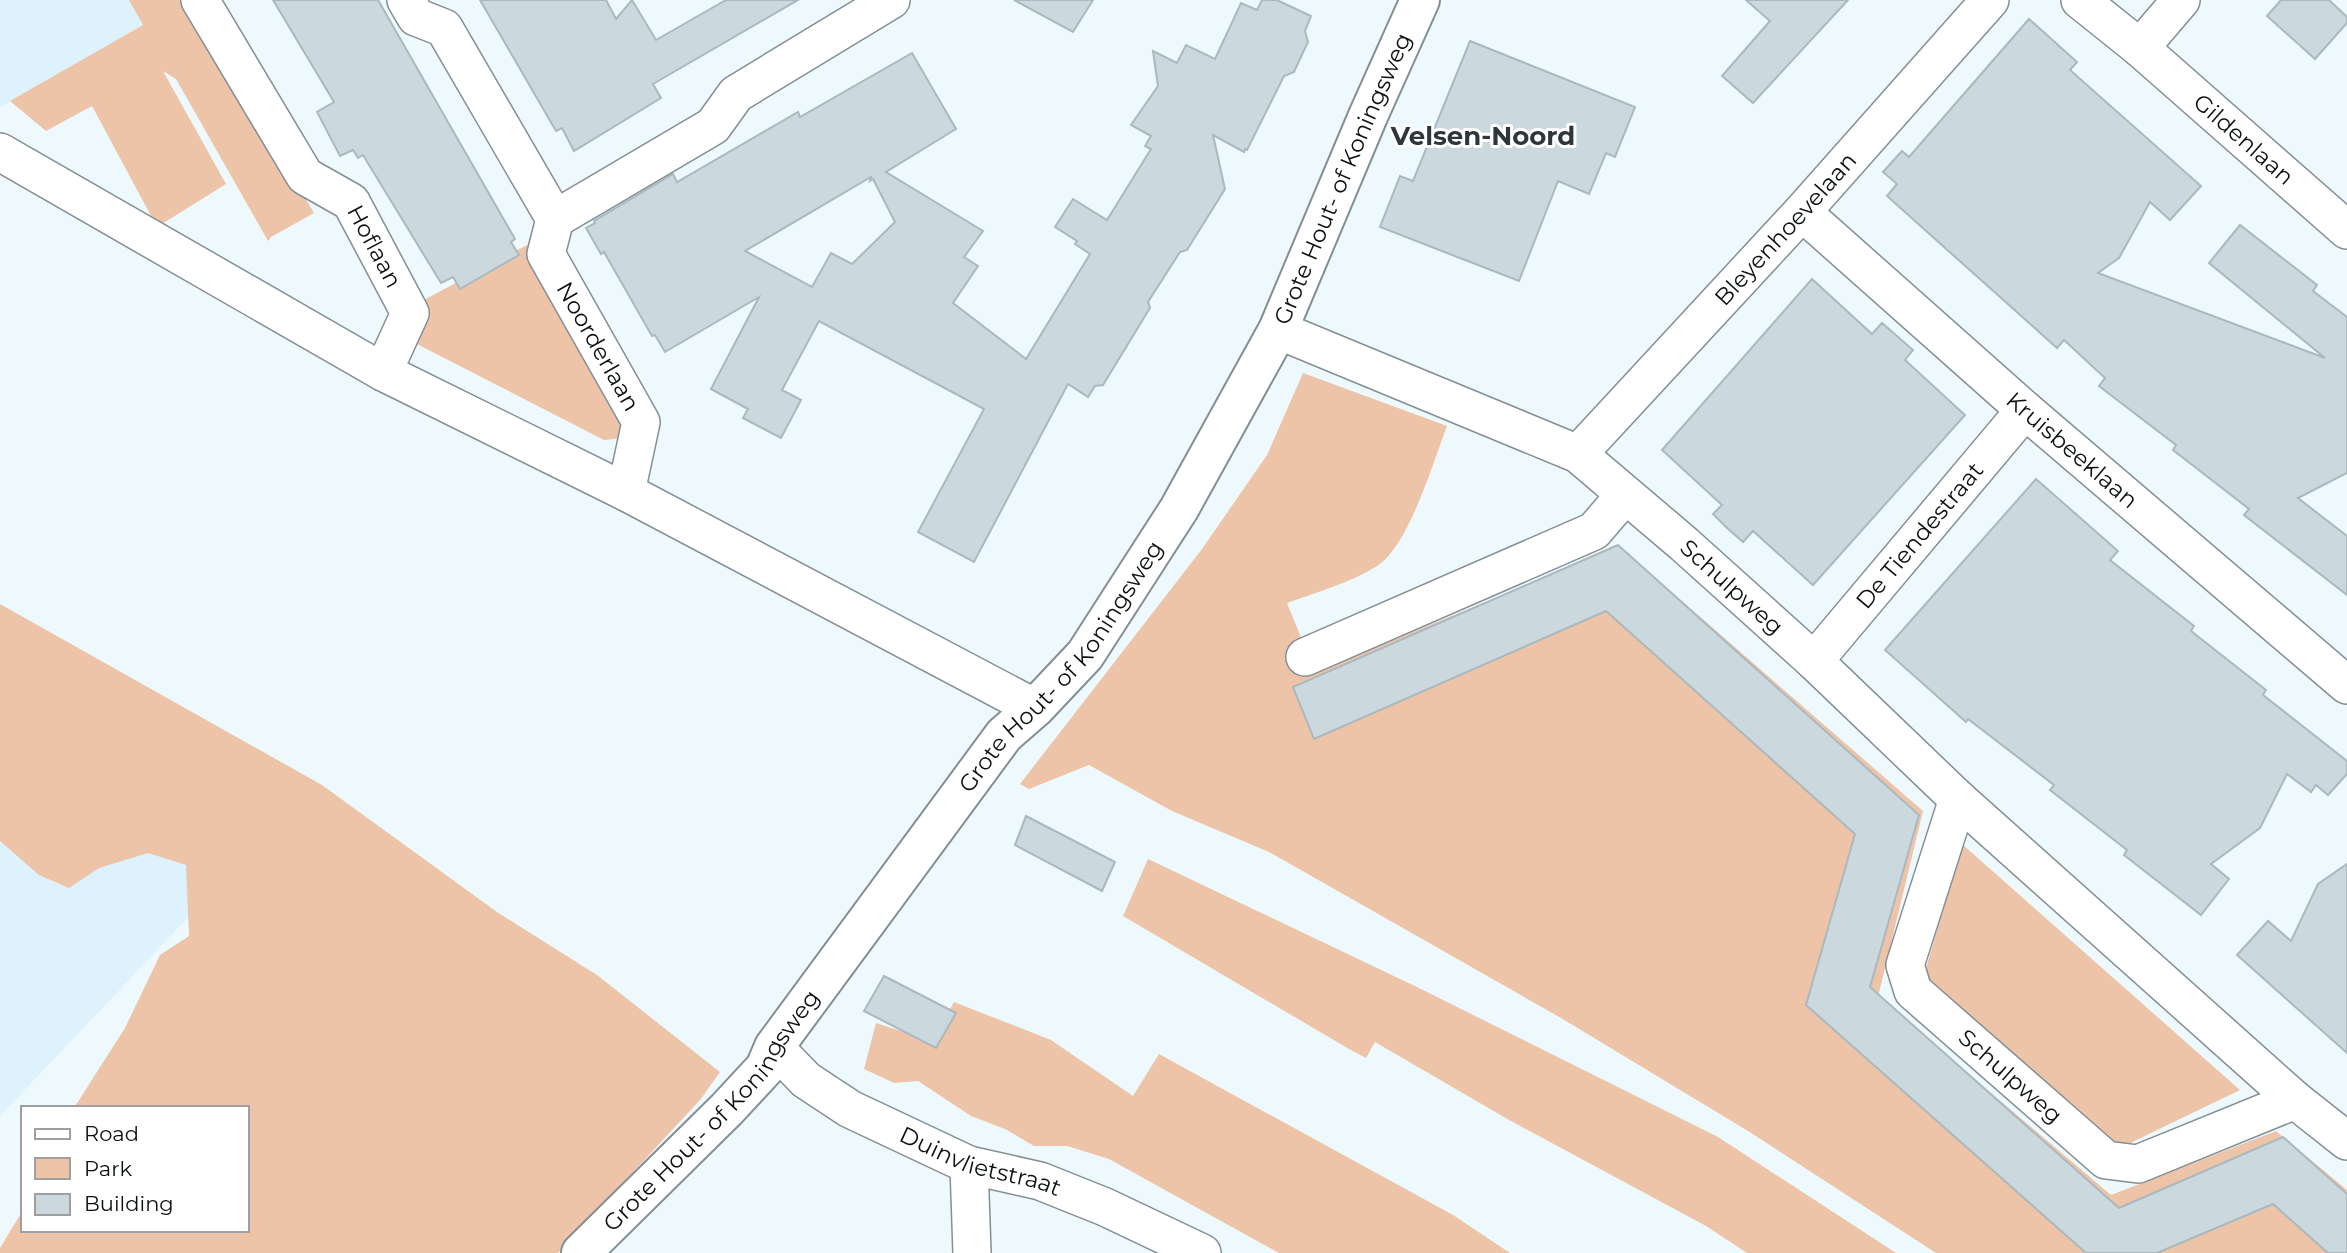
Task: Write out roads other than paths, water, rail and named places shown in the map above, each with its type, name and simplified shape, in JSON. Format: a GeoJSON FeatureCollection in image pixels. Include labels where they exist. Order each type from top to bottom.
{"type":"FeatureCollection","features":[{"type":"Feature","properties":{"kind":"street","name":"Hoflaan"},"geometry":{"type":"LineString","coordinates":[[200,0],[305,176],[351,202],[410,313],[383,372]]}},
{"type":"Feature","properties":{"kind":"street"},"geometry":{"type":"LineString","coordinates":[[406,0],[416,16],[444,28],[555,219],[713,126],[736,94],[891,0]]}},
{"type":"Feature","properties":{"kind":"street","name":"Grote Hout- of Koningsweg"},"geometry":{"type":"LineString","coordinates":[[580,1253],[727,1110],[765,1068],[774,1047],[1004,735],[1035,708],[1085,654],[1178,509],[1279,330],[1368,116],[1420,0]]}},
{"type":"Feature","properties":{"kind":"street","name":"Bleyenhoevelaan"},"geometry":{"type":"LineString","coordinates":[[1578,454],[1802,212],[1990,0]]}},
{"type":"Feature","properties":{"kind":"street","name":"Gildenlaan"},"geometry":{"type":"LineString","coordinates":[[2080,0],[2140,48],[2347,230]]}},
{"type":"Feature","properties":{"kind":"street"},"geometry":{"type":"LineString","coordinates":[[2140,48],[2181,0]]}},
{"type":"Feature","properties":{"kind":"street"},"geometry":{"type":"LineString","coordinates":[[0,152],[383,372],[626,492],[1035,708]]}},
{"type":"Feature","properties":{"kind":"street","name":"Kruisbeeklaan"},"geometry":{"type":"LineString","coordinates":[[1802,212],[2025,410],[2347,685]]}},
{"type":"Feature","properties":{"kind":"street","name":"Noorderlaan"},"geometry":{"type":"LineString","coordinates":[[555,219],[546,254],[641,422],[626,492]]}},
{"type":"Feature","properties":{"kind":"street","name":"Schulpweg"},"geometry":{"type":"LineString","coordinates":[[1279,330],[1578,454],[1684,544],[1814,661],[1958,799],[2295,1100],[2347,1141]]}},
{"type":"Feature","properties":{"kind":"street","name":"De Tiendestraat"},"geometry":{"type":"LineString","coordinates":[[1814,661],[2025,410]]}},
{"type":"Feature","properties":{"kind":"street"},"geometry":{"type":"LineString","coordinates":[[1305,657],[1594,531],[1625,495]]}},
{"type":"Feature","properties":{"kind":"street","name":"Schulpweg"},"geometry":{"type":"LineString","coordinates":[[1958,799],[1905,965],[1913,991],[2106,1160],[2138,1164],[2295,1100]]}},
{"type":"Feature","properties":{"kind":"street","name":"Duinvlietstraat"},"geometry":{"type":"LineString","coordinates":[[774,1047],[807,1080],[850,1109],[970,1165],[1040,1181],[1105,1207],[1202,1253]]}},
{"type":"Feature","properties":{"kind":"street"},"geometry":{"type":"LineString","coordinates":[[970,1165],[972,1253]]}},
{"type":"Feature","properties":{"kind":"district","name":"Velsen-Noord"},"geometry":{"type":"Point","coordinates":[1483,136]}}]}
